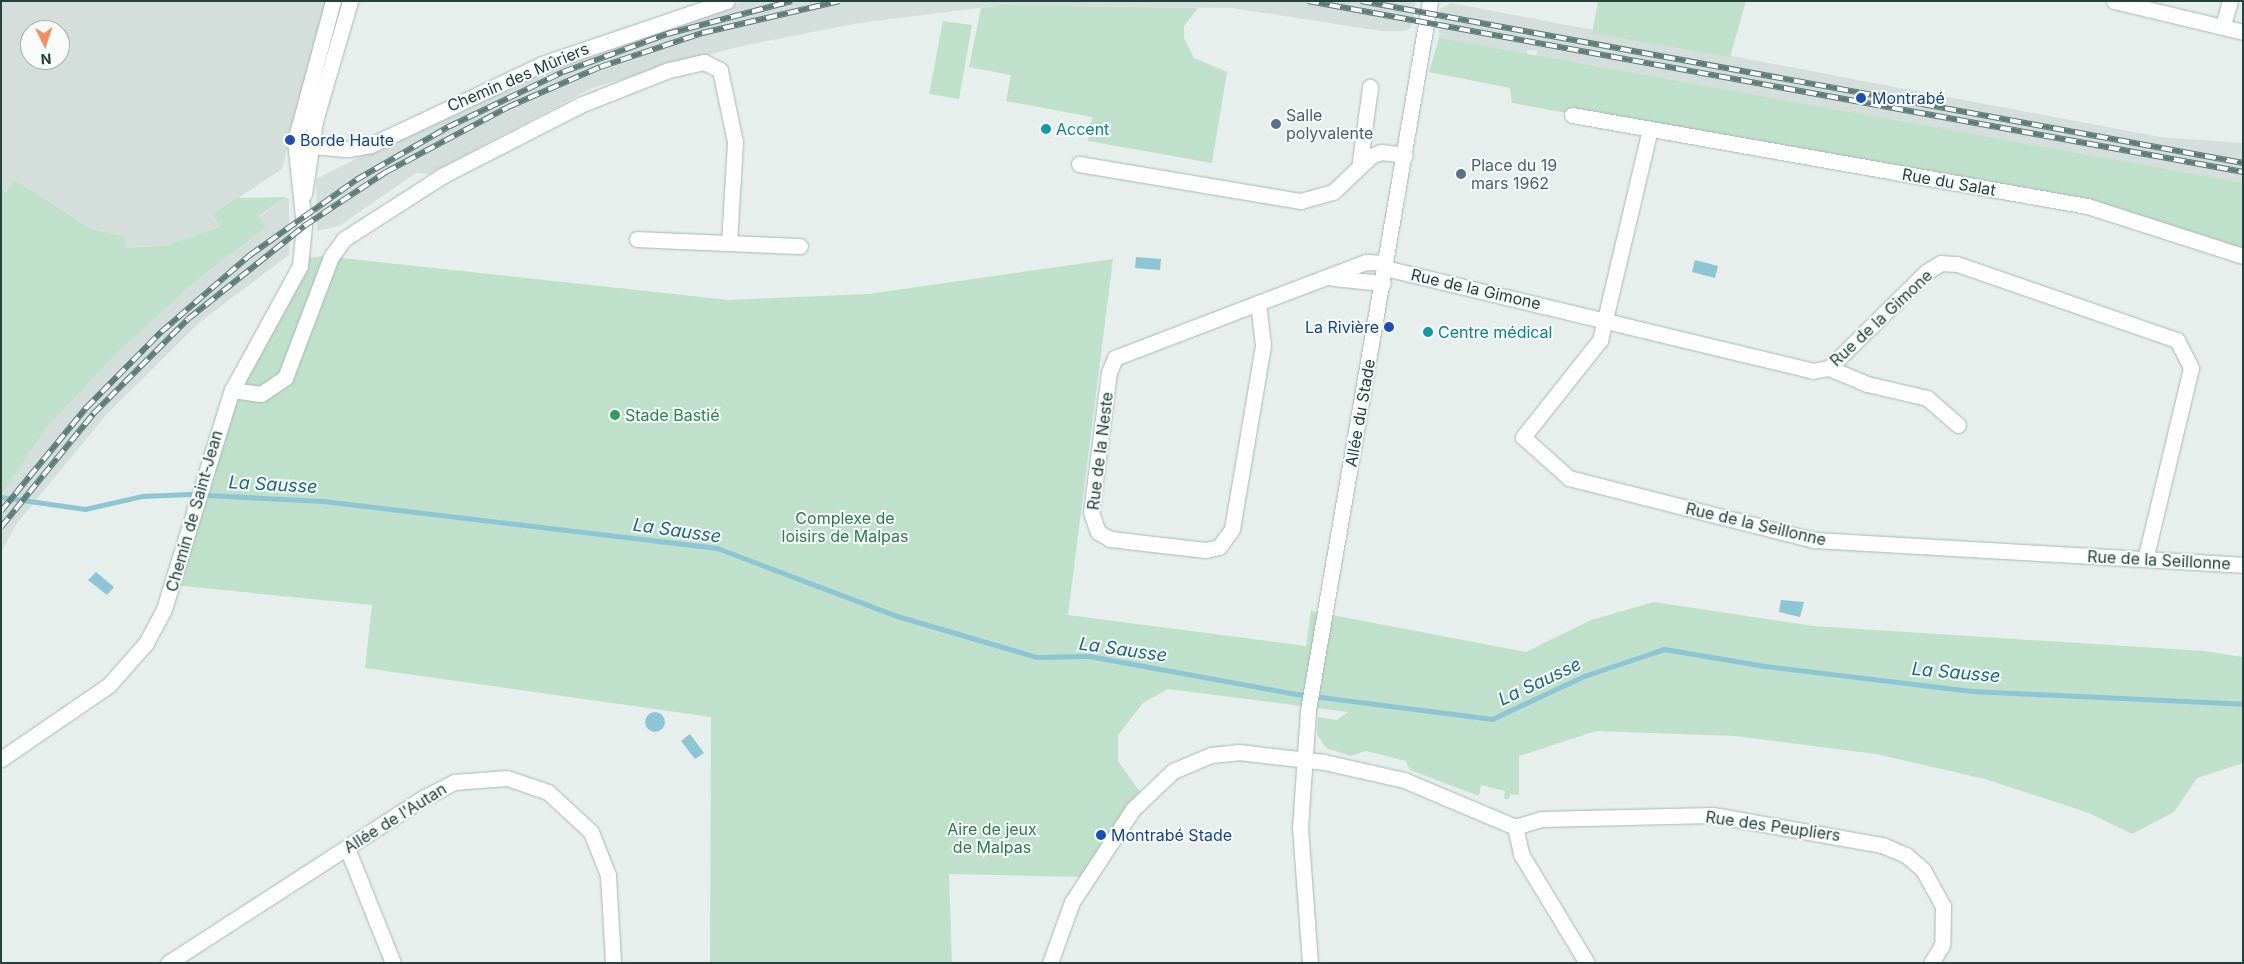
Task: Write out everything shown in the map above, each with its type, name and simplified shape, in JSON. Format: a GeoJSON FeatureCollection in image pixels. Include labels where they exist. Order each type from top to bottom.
{"type":"FeatureCollection","features":[{"type":"Feature","properties":{"kind":"street","name":"Chemin de Saint-Jean"},"geometry":{"type":"LineString","coordinates":[[1,759],[85,705],[146,643],[178,573],[200,486],[232,390],[298,274],[303,250],[303,208],[295,141],[333,1]]}},
{"type":"Feature","properties":{"kind":"street","name":"Chemin de Saint-Jean"},"geometry":{"type":"LineString","coordinates":[[303,208],[311,146],[350,1]]}},
{"type":"Feature","properties":{"kind":"street","name":"Chemin des Mûriers"},"geometry":{"type":"LineString","coordinates":[[311,146],[348,150],[371,145],[479,92],[630,31],[727,1]]}},
{"type":"Feature","properties":{"kind":"street","name":"Allée du Stade"},"geometry":{"type":"LineString","coordinates":[[1303,761],[1309,705],[1430,1]]}},
{"type":"Feature","properties":{"kind":"street"},"geometry":{"type":"LineString","coordinates":[[2114,1],[2223,25],[2243,32]]}},
{"type":"Feature","properties":{"kind":"street"},"geometry":{"type":"LineString","coordinates":[[2223,25],[2230,1]]}},
{"type":"Feature","properties":{"kind":"street"},"geometry":{"type":"LineString","coordinates":[[232,390],[261,394],[285,378],[331,257],[344,239],[442,176],[580,105],[669,70],[704,62],[720,70],[735,142],[730,244]]}},
{"type":"Feature","properties":{"kind":"street"},"geometry":{"type":"LineString","coordinates":[[1360,161],[1370,87]]}},
{"type":"Feature","properties":{"kind":"street","name":"Rue du Salat"},"geometry":{"type":"LineString","coordinates":[[1572,115],[2087,206],[2243,256]]}},
{"type":"Feature","properties":{"kind":"street"},"geometry":{"type":"LineString","coordinates":[[1604,320],[1650,129]]}},
{"type":"Feature","properties":{"kind":"street"},"geometry":{"type":"LineString","coordinates":[[1078,164],[1198,186],[1301,201],[1333,192],[1360,161],[1381,152],[1405,155]]}},
{"type":"Feature","properties":{"kind":"street"},"geometry":{"type":"LineString","coordinates":[[637,239],[800,246]]}},
{"type":"Feature","properties":{"kind":"street","name":"Rue de la Gimone"},"geometry":{"type":"LineString","coordinates":[[1384,271],[1604,320],[1813,371],[1829,368],[1926,272],[1941,263],[1957,264],[2177,340],[2191,368],[2144,559]]}},
{"type":"Feature","properties":{"kind":"street","name":"Rue de la Neste"},"geometry":{"type":"LineString","coordinates":[[1258,303],[1263,345],[1232,530],[1226,540],[1205,550],[1110,539],[1098,532],[1091,512],[1109,372],[1116,358],[1258,303],[1328,278],[1384,271]]}},
{"type":"Feature","properties":{"kind":"street","name":"Rue de la Seillonne"},"geometry":{"type":"LineString","coordinates":[[1604,320],[1600,340],[1523,437],[1569,478],[1814,540],[2243,565]]}},
{"type":"Feature","properties":{"kind":"street"},"geometry":{"type":"LineString","coordinates":[[1829,368],[1867,384],[1927,398],[1958,425]]}},
{"type":"Feature","properties":{"kind":"street"},"geometry":{"type":"LineString","coordinates":[[1050,963],[1063,920],[1077,894],[1111,839],[1152,786],[1190,761],[1211,755],[1238,752],[1303,761],[1404,780],[1515,827],[1521,854],[1588,963]]}},
{"type":"Feature","properties":{"kind":"street"},"geometry":{"type":"LineString","coordinates":[[1303,761],[1300,828],[1310,963]]}},
{"type":"Feature","properties":{"kind":"street","name":"Allée de l'Autan"},"geometry":{"type":"LineString","coordinates":[[168,963],[454,782],[479,778],[526,782],[563,802],[591,832],[608,875],[613,963]]}},
{"type":"Feature","properties":{"kind":"street","name":"Rue des Peupliers"},"geometry":{"type":"LineString","coordinates":[[1515,827],[1541,819],[1713,815],[1882,845],[1906,855],[1924,870],[1943,906],[1942,945],[1931,963]]}},
{"type":"Feature","properties":{"kind":"street"},"geometry":{"type":"LineString","coordinates":[[347,848],[393,963]]}},
{"type":"Feature","properties":{"kind":"shaded area"},"geometry":{"type":"Polygon","coordinates":[[[1,1],[326,1],[282,169],[214,214],[220,227],[168,245],[125,248],[125,236],[91,229],[14,181],[6,192],[1,189],[1,1]]]}},
{"type":"Feature","properties":{"kind":"shaded area"},"geometry":{"type":"Polygon","coordinates":[[[745,1],[1416,1],[1411,28],[1404,31],[1381,31],[1232,8],[1003,5],[859,23],[737,47],[592,88],[429,174],[416,173],[339,226],[317,231],[316,179],[492,90],[648,29],[745,1]]]}},
{"type":"Feature","properties":{"kind":"shaded area"},"geometry":{"type":"Polygon","coordinates":[[[1451,3],[2160,137],[2243,143],[2243,218],[1536,56],[1537,51],[1527,50],[1525,60],[1439,38],[1440,9],[1451,3]]]}},
{"type":"Feature","properties":{"kind":"shaded area"},"geometry":{"type":"Polygon","coordinates":[[[285,197],[289,199],[289,255],[200,322],[107,414],[18,522],[1,552],[1,495],[47,427],[119,351],[197,280],[266,227],[259,217],[285,197]]]}},
{"type":"Feature","properties":{"kind":"green space"},"geometry":{"type":"Polygon","coordinates":[[[1598,1],[1746,1],[1730,57],[1592,33],[1598,1]]]}},
{"type":"Feature","properties":{"kind":"green space"},"geometry":{"type":"Polygon","coordinates":[[[1003,5],[1198,8],[1184,26],[1184,38],[1194,58],[1227,72],[1212,163],[1088,141],[1092,117],[1006,101],[1011,75],[969,67],[981,8],[1003,5]]]}},
{"type":"Feature","properties":{"kind":"green space"},"geometry":{"type":"Polygon","coordinates":[[[943,21],[972,25],[959,99],[929,94],[943,21]]]}},
{"type":"Feature","properties":{"kind":"green space"},"geometry":{"type":"Polygon","coordinates":[[[1439,38],[2243,183],[2243,257],[2117,214],[1512,103],[1510,88],[1429,72],[1439,38]]]}},
{"type":"Feature","properties":{"kind":"green space"},"geometry":{"type":"Polygon","coordinates":[[[14,180],[91,229],[125,236],[126,248],[168,245],[220,227],[213,214],[237,198],[285,197],[259,216],[266,227],[197,280],[119,351],[47,427],[1,495],[1,189],[6,192],[14,180]]]}},
{"type":"Feature","properties":{"kind":"green space","name":"Complexe de loisirs de Malpas"},"geometry":{"type":"Polygon","coordinates":[[[323,256],[729,300],[868,294],[1113,259],[1068,615],[1306,646],[1311,611],[1526,652],[1591,620],[1654,602],[1813,626],[2204,651],[2243,657],[2243,763],[2197,778],[2174,812],[2132,834],[2089,813],[1985,779],[1876,754],[1736,736],[1596,731],[1519,756],[1519,795],[1510,794],[1509,799],[1504,799],[1505,791],[1481,785],[1479,796],[1410,770],[1406,761],[1366,751],[1351,756],[1326,748],[1317,734],[1318,717],[1337,720],[1348,712],[1168,689],[1143,703],[1118,735],[1118,761],[1143,796],[1087,877],[949,874],[952,963],[710,963],[711,717],[365,668],[372,605],[173,585],[220,424],[302,259],[323,256]]]}},
{"type":"Feature","properties":{"kind":"water"},"geometry":{"type":"Polygon","coordinates":[[[1136,257],[1161,259],[1160,270],[1135,268],[1136,257]]]}},
{"type":"Feature","properties":{"kind":"water"},"geometry":{"type":"Polygon","coordinates":[[[1695,260],[1718,266],[1715,278],[1692,272],[1695,260]]]}},
{"type":"Feature","properties":{"kind":"water"},"geometry":{"type":"Polygon","coordinates":[[[96,572],[114,587],[107,595],[88,580],[96,572]]]}},
{"type":"Feature","properties":{"kind":"water"},"geometry":{"type":"Polygon","coordinates":[[[1781,600],[1804,602],[1800,617],[1779,612],[1781,600]]]}},
{"type":"Feature","properties":{"kind":"water"},"geometry":{"type":"Polygon","coordinates":[[[655,712],[662,715],[665,722],[662,729],[655,732],[648,729],[645,722],[648,715],[655,712]]]}},
{"type":"Feature","properties":{"kind":"water"},"geometry":{"type":"Polygon","coordinates":[[[690,734],[704,753],[695,759],[681,741],[690,734]]]}},
{"type":"Feature","properties":{"kind":"waterway","name":"La Sausse"},"geometry":{"type":"LineString","coordinates":[[1,497],[85,509],[142,496],[189,494],[323,501],[717,548],[897,616],[1036,657],[1089,656],[1297,694],[1492,719],[1584,676],[1664,649],[1765,666],[1971,691],[2243,704]]}},
{"type":"Feature","properties":{"kind":"railway"},"geometry":{"type":"LineString","coordinates":[[1,511],[86,408],[161,332],[250,255],[356,180],[448,127],[563,72],[667,34],[792,1]]}},
{"type":"Feature","properties":{"kind":"railway"},"geometry":{"type":"LineString","coordinates":[[1,527],[93,414],[188,319],[304,226],[386,172],[508,107],[600,67],[702,33],[839,1]]}},
{"type":"Feature","properties":{"kind":"railway"},"geometry":{"type":"LineString","coordinates":[[1308,1],[2243,172]]}},
{"type":"Feature","properties":{"kind":"railway"},"geometry":{"type":"LineString","coordinates":[[1361,1],[2243,163]]}},
{"type":"Feature","properties":{"kind":"place","name":"Montrabé"},"geometry":{"type":"Point","coordinates":[1861,98]}},
{"type":"Feature","properties":{"kind":"place","name":"Salle polyvalente"},"geometry":{"type":"Point","coordinates":[1276,124]}},
{"type":"Feature","properties":{"kind":"place","name":"Accent"},"geometry":{"type":"Point","coordinates":[1046,129]}},
{"type":"Feature","properties":{"kind":"place","name":"Borde Haute"},"geometry":{"type":"Point","coordinates":[290,140]}},
{"type":"Feature","properties":{"kind":"place","name":"Place du 19 mars 1962"},"geometry":{"type":"Point","coordinates":[1461,174]}},
{"type":"Feature","properties":{"kind":"place","name":"La Rivière"},"geometry":{"type":"Point","coordinates":[1389,327]}},
{"type":"Feature","properties":{"kind":"place","name":"Centre médical"},"geometry":{"type":"Point","coordinates":[1428,332]}},
{"type":"Feature","properties":{"kind":"place","name":"Stade Bastié"},"geometry":{"type":"Point","coordinates":[615,415]}},
{"type":"Feature","properties":{"kind":"place","name":"Montrabé Stade"},"geometry":{"type":"Point","coordinates":[1101,835]}},
{"type":"Feature","properties":{"kind":"park label","name":"Aire de jeux de Malpas"},"geometry":{"type":"Point","coordinates":[992,838]}}]}
